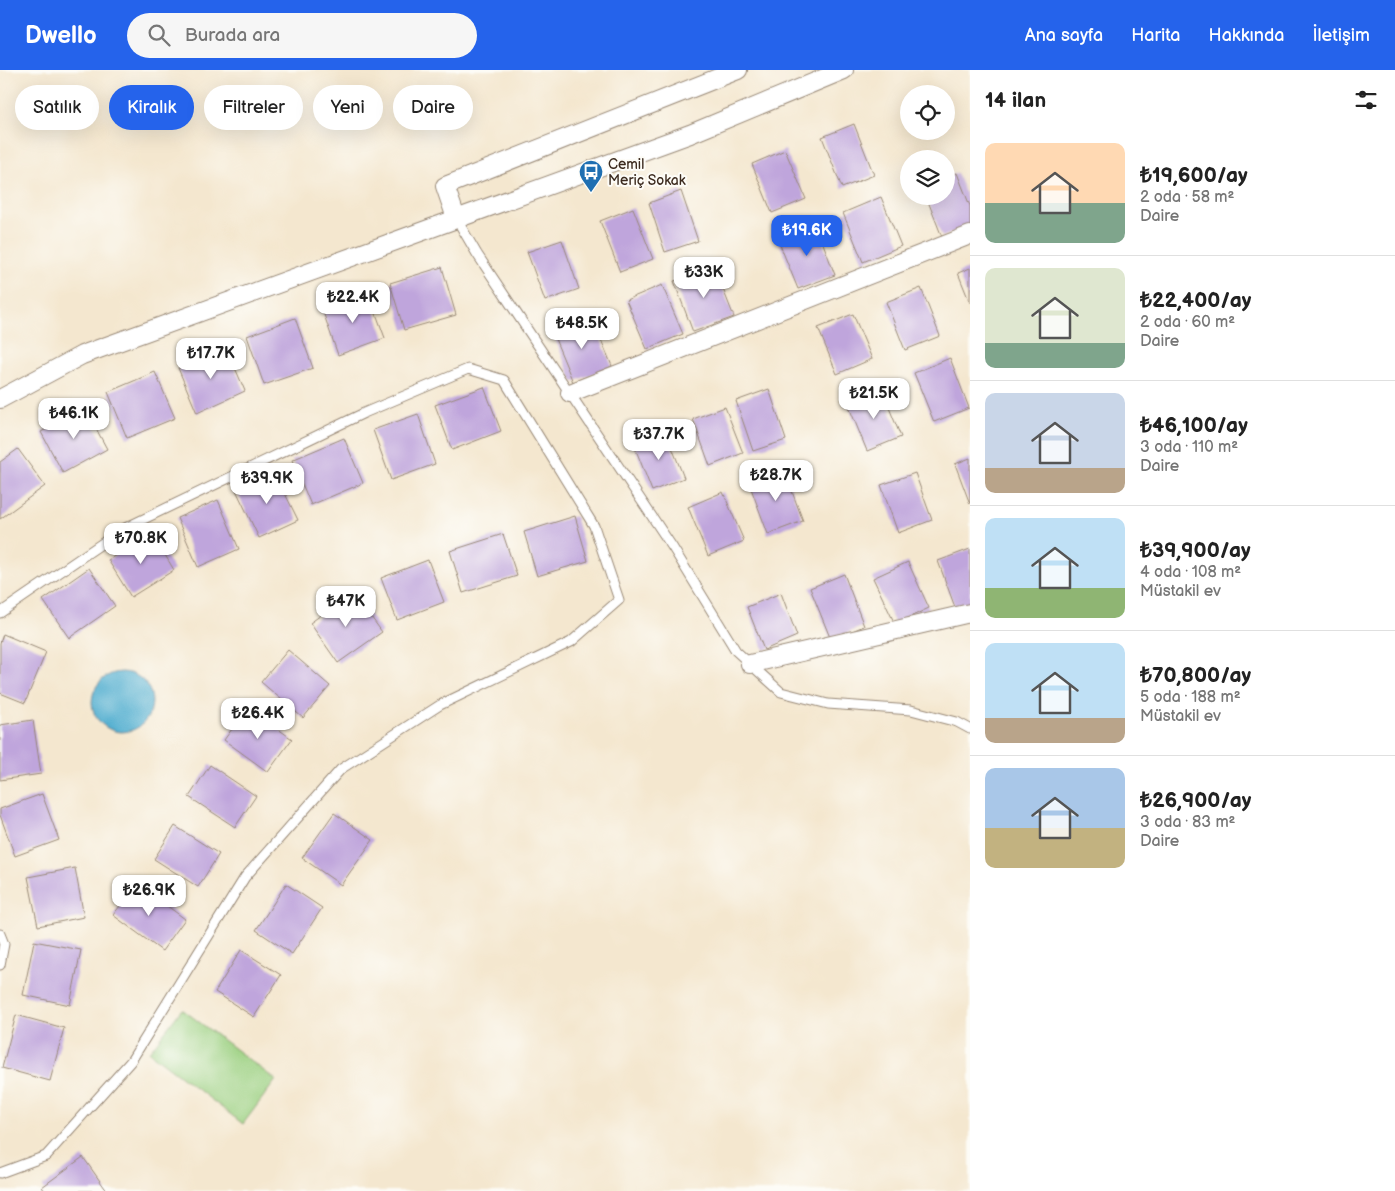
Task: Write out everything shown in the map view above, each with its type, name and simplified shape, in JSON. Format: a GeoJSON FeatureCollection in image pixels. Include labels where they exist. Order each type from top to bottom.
{"type":"FeatureCollection","features":[{"type":"Feature","properties":{"kind":"street"},"geometry":{"type":"LineString","coordinates":[[456,218],[445,186],[738,70]]}},
{"type":"Feature","properties":{"kind":"street"},"geometry":{"type":"LineString","coordinates":[[0,399],[82,355],[690,134],[844,70]]}},
{"type":"Feature","properties":{"kind":"street"},"geometry":{"type":"LineString","coordinates":[[570,393],[970,235]]}},
{"type":"Feature","properties":{"kind":"street"},"geometry":{"type":"LineString","coordinates":[[750,664],[970,613]]}},
{"type":"Feature","properties":{"kind":"lane"},"geometry":{"type":"LineString","coordinates":[[456,218],[477,254],[673,548],[736,651],[781,692],[828,704],[911,710],[957,722],[970,729]]}},
{"type":"Feature","properties":{"kind":"lane"},"geometry":{"type":"LineString","coordinates":[[0,613],[123,529],[364,413],[468,369],[504,380],[594,526],[618,600],[571,642],[440,705],[341,769],[245,877],[131,1061],[46,1156],[0,1173]]}},
{"type":"Feature","properties":{"kind":"lane"},"geometry":{"type":"LineString","coordinates":[[0,934],[4,944],[0,965]]}},
{"type":"Feature","properties":{"kind":"green space"},"geometry":{"type":"Polygon","coordinates":[[[182,1009],[276,1080],[243,1124],[149,1052],[182,1009]]]}},
{"type":"Feature","properties":{"kind":"water"},"geometry":{"type":"Polygon","coordinates":[[[122,672],[139,677],[147,685],[152,702],[147,719],[139,727],[122,732],[105,727],[97,719],[92,702],[97,685],[105,677],[122,672]]]}},
{"type":"Feature","properties":{"kind":"building"},"geometry":{"type":"Polygon","coordinates":[[[854,124],[874,175],[842,188],[822,137],[854,124]]]}},
{"type":"Feature","properties":{"kind":"building"},"geometry":{"type":"Polygon","coordinates":[[[785,150],[806,199],[772,213],[752,164],[785,150]]]}},
{"type":"Feature","properties":{"kind":"building"},"geometry":{"type":"Polygon","coordinates":[[[957,173],[970,206],[970,226],[942,237],[930,205],[955,205],[955,174],[957,173]]]}},
{"type":"Feature","properties":{"kind":"building"},"geometry":{"type":"Polygon","coordinates":[[[681,191],[698,241],[665,252],[649,203],[681,191]]]}},
{"type":"Feature","properties":{"kind":"building"},"geometry":{"type":"Polygon","coordinates":[[[881,197],[901,246],[863,262],[843,213],[881,197]]]}},
{"type":"Feature","properties":{"kind":"building"},"geometry":{"type":"Polygon","coordinates":[[[633,208],[653,259],[620,272],[600,221],[633,208]]]}},
{"type":"Feature","properties":{"kind":"building"},"geometry":{"type":"Polygon","coordinates":[[[816,225],[835,275],[798,289],[778,240],[816,225]]]}},
{"type":"Feature","properties":{"kind":"building"},"geometry":{"type":"Polygon","coordinates":[[[562,240],[579,289],[545,301],[527,252],[562,240]]]}},
{"type":"Feature","properties":{"kind":"building"},"geometry":{"type":"Polygon","coordinates":[[[714,266],[734,317],[693,332],[674,281],[714,266]]]}},
{"type":"Feature","properties":{"kind":"building"},"geometry":{"type":"Polygon","coordinates":[[[442,267],[456,315],[404,330],[390,283],[442,267]]]}},
{"type":"Feature","properties":{"kind":"building"},"geometry":{"type":"Polygon","coordinates":[[[970,268],[970,303],[958,273],[970,268]]]}},
{"type":"Feature","properties":{"kind":"building"},"geometry":{"type":"Polygon","coordinates":[[[662,285],[683,334],[647,349],[626,300],[662,285]]]}},
{"type":"Feature","properties":{"kind":"building"},"geometry":{"type":"Polygon","coordinates":[[[921,288],[940,336],[905,350],[886,302],[921,288]]]}},
{"type":"Feature","properties":{"kind":"building"},"geometry":{"type":"Polygon","coordinates":[[[368,292],[385,338],[338,355],[322,309],[368,292]]]}},
{"type":"Feature","properties":{"kind":"building"},"geometry":{"type":"Polygon","coordinates":[[[853,314],[872,359],[837,374],[818,328],[853,314]]]}},
{"type":"Feature","properties":{"kind":"building"},"geometry":{"type":"Polygon","coordinates":[[[295,318],[313,368],[264,385],[247,336],[295,318]]]}},
{"type":"Feature","properties":{"kind":"building"},"geometry":{"type":"Polygon","coordinates":[[[592,318],[612,366],[573,382],[553,334],[592,318]]]}},
{"type":"Feature","properties":{"kind":"building"},"geometry":{"type":"Polygon","coordinates":[[[226,347],[245,391],[197,413],[178,368],[226,347]]]}},
{"type":"Feature","properties":{"kind":"building"},"geometry":{"type":"Polygon","coordinates":[[[950,358],[969,408],[934,422],[914,373],[950,358]]]}},
{"type":"Feature","properties":{"kind":"building"},"geometry":{"type":"Polygon","coordinates":[[[155,372],[175,418],[127,438],[108,392],[155,372]]]}},
{"type":"Feature","properties":{"kind":"building"},"geometry":{"type":"Polygon","coordinates":[[[484,387],[501,431],[452,450],[435,405],[484,387]]]}},
{"type":"Feature","properties":{"kind":"building"},"geometry":{"type":"Polygon","coordinates":[[[881,388],[901,437],[867,451],[847,402],[881,388]]]}},
{"type":"Feature","properties":{"kind":"building"},"geometry":{"type":"Polygon","coordinates":[[[769,389],[786,440],[753,451],[736,401],[769,389]]]}},
{"type":"Feature","properties":{"kind":"building"},"geometry":{"type":"Polygon","coordinates":[[[725,407],[743,453],[710,466],[693,419],[725,407]]]}},
{"type":"Feature","properties":{"kind":"building"},"geometry":{"type":"Polygon","coordinates":[[[85,408],[107,449],[63,473],[41,432],[85,408]]]}},
{"type":"Feature","properties":{"kind":"building"},"geometry":{"type":"Polygon","coordinates":[[[418,414],[435,464],[391,480],[373,430],[418,414]]]}},
{"type":"Feature","properties":{"kind":"building"},"geometry":{"type":"Polygon","coordinates":[[[666,432],[684,478],[652,491],[634,445],[666,432]]]}},
{"type":"Feature","properties":{"kind":"building"},"geometry":{"type":"Polygon","coordinates":[[[344,438],[363,483],[311,505],[292,460],[344,438]]]}},
{"type":"Feature","properties":{"kind":"building"},"geometry":{"type":"Polygon","coordinates":[[[18,449],[45,486],[0,519],[0,462],[18,449]]]}},
{"type":"Feature","properties":{"kind":"building"},"geometry":{"type":"Polygon","coordinates":[[[970,458],[970,504],[955,464],[970,458]]]}},
{"type":"Feature","properties":{"kind":"building"},"geometry":{"type":"Polygon","coordinates":[[[784,470],[803,521],[768,534],[749,483],[784,470]]]}},
{"type":"Feature","properties":{"kind":"building"},"geometry":{"type":"Polygon","coordinates":[[[274,471],[298,520],[259,538],[236,490],[274,471]]]}},
{"type":"Feature","properties":{"kind":"building"},"geometry":{"type":"Polygon","coordinates":[[[915,473],[932,520],[898,533],[881,485],[915,473]]]}},
{"type":"Feature","properties":{"kind":"building"},"geometry":{"type":"Polygon","coordinates":[[[723,492],[744,541],[708,556],[688,507],[723,492]]]}},
{"type":"Feature","properties":{"kind":"building"},"geometry":{"type":"Polygon","coordinates":[[[218,500],[239,549],[198,567],[177,518],[218,500]]]}},
{"type":"Feature","properties":{"kind":"building"},"geometry":{"type":"Polygon","coordinates":[[[575,516],[588,561],[537,576],[524,532],[575,516]]]}},
{"type":"Feature","properties":{"kind":"building"},"geometry":{"type":"Polygon","coordinates":[[[152,533],[174,570],[131,597],[108,560],[152,533]]]}},
{"type":"Feature","properties":{"kind":"building"},"geometry":{"type":"Polygon","coordinates":[[[503,534],[517,576],[463,593],[450,551],[503,534]]]}},
{"type":"Feature","properties":{"kind":"building"},"geometry":{"type":"Polygon","coordinates":[[[970,549],[970,605],[956,610],[938,561],[970,549]]]}},
{"type":"Feature","properties":{"kind":"building"},"geometry":{"type":"Polygon","coordinates":[[[428,560],[444,602],[397,620],[381,578],[428,560]]]}},
{"type":"Feature","properties":{"kind":"building"},"geometry":{"type":"Polygon","coordinates":[[[908,562],[929,608],[895,624],[873,578],[908,562]]]}},
{"type":"Feature","properties":{"kind":"building"},"geometry":{"type":"Polygon","coordinates":[[[89,568],[115,606],[69,638],[43,600],[89,568]]]}},
{"type":"Feature","properties":{"kind":"building"},"geometry":{"type":"Polygon","coordinates":[[[844,574],[864,626],[831,640],[810,588],[844,574]]]}},
{"type":"Feature","properties":{"kind":"building"},"geometry":{"type":"Polygon","coordinates":[[[353,592],[382,632],[338,663],[310,623],[353,592]]]}},
{"type":"Feature","properties":{"kind":"building"},"geometry":{"type":"Polygon","coordinates":[[[781,593],[797,636],[764,650],[747,607],[781,593]]]}},
{"type":"Feature","properties":{"kind":"building"},"geometry":{"type":"Polygon","coordinates":[[[3,634],[46,652],[25,703],[0,693],[0,643],[3,634]]]}},
{"type":"Feature","properties":{"kind":"building"},"geometry":{"type":"Polygon","coordinates":[[[288,650],[330,686],[303,718],[261,682],[288,650]]]}},
{"type":"Feature","properties":{"kind":"building"},"geometry":{"type":"Polygon","coordinates":[[[248,707],[292,739],[268,772],[224,740],[248,707]]]}},
{"type":"Feature","properties":{"kind":"building"},"geometry":{"type":"Polygon","coordinates":[[[33,720],[41,774],[0,780],[0,725],[33,720]]]}},
{"type":"Feature","properties":{"kind":"building"},"geometry":{"type":"Polygon","coordinates":[[[210,765],[256,796],[235,827],[189,797],[210,765]]]}},
{"type":"Feature","properties":{"kind":"building"},"geometry":{"type":"Polygon","coordinates":[[[42,794],[59,840],[15,856],[0,815],[0,809],[42,794]]]}},
{"type":"Feature","properties":{"kind":"building"},"geometry":{"type":"Polygon","coordinates":[[[334,813],[373,840],[341,885],[302,858],[334,813]]]}},
{"type":"Feature","properties":{"kind":"building"},"geometry":{"type":"Polygon","coordinates":[[[175,826],[219,854],[198,887],[154,859],[175,826]]]}},
{"type":"Feature","properties":{"kind":"building"},"geometry":{"type":"Polygon","coordinates":[[[75,868],[84,917],[38,926],[28,877],[75,868]]]}},
{"type":"Feature","properties":{"kind":"building"},"geometry":{"type":"Polygon","coordinates":[[[137,884],[185,919],[162,951],[113,915],[137,884]]]}},
{"type":"Feature","properties":{"kind":"building"},"geometry":{"type":"Polygon","coordinates":[[[286,884],[322,908],[292,954],[256,930],[286,884]]]}},
{"type":"Feature","properties":{"kind":"building"},"geometry":{"type":"Polygon","coordinates":[[[34,941],[81,950],[70,1005],[23,995],[34,941]]]}},
{"type":"Feature","properties":{"kind":"building"},"geometry":{"type":"Polygon","coordinates":[[[241,950],[281,975],[254,1017],[215,992],[241,950]]]}},
{"type":"Feature","properties":{"kind":"building"},"geometry":{"type":"Polygon","coordinates":[[[16,1015],[64,1028],[50,1081],[2,1068],[16,1015]]]}},
{"type":"Feature","properties":{"kind":"building"},"geometry":{"type":"Polygon","coordinates":[[[83,1157],[107,1191],[45,1191],[42,1187],[83,1157]]]}},
{"type":"Feature","properties":{"kind":"place","name":"Cemil Meriç Sokak"},"geometry":{"type":"Point","coordinates":[591,193]}}]}
